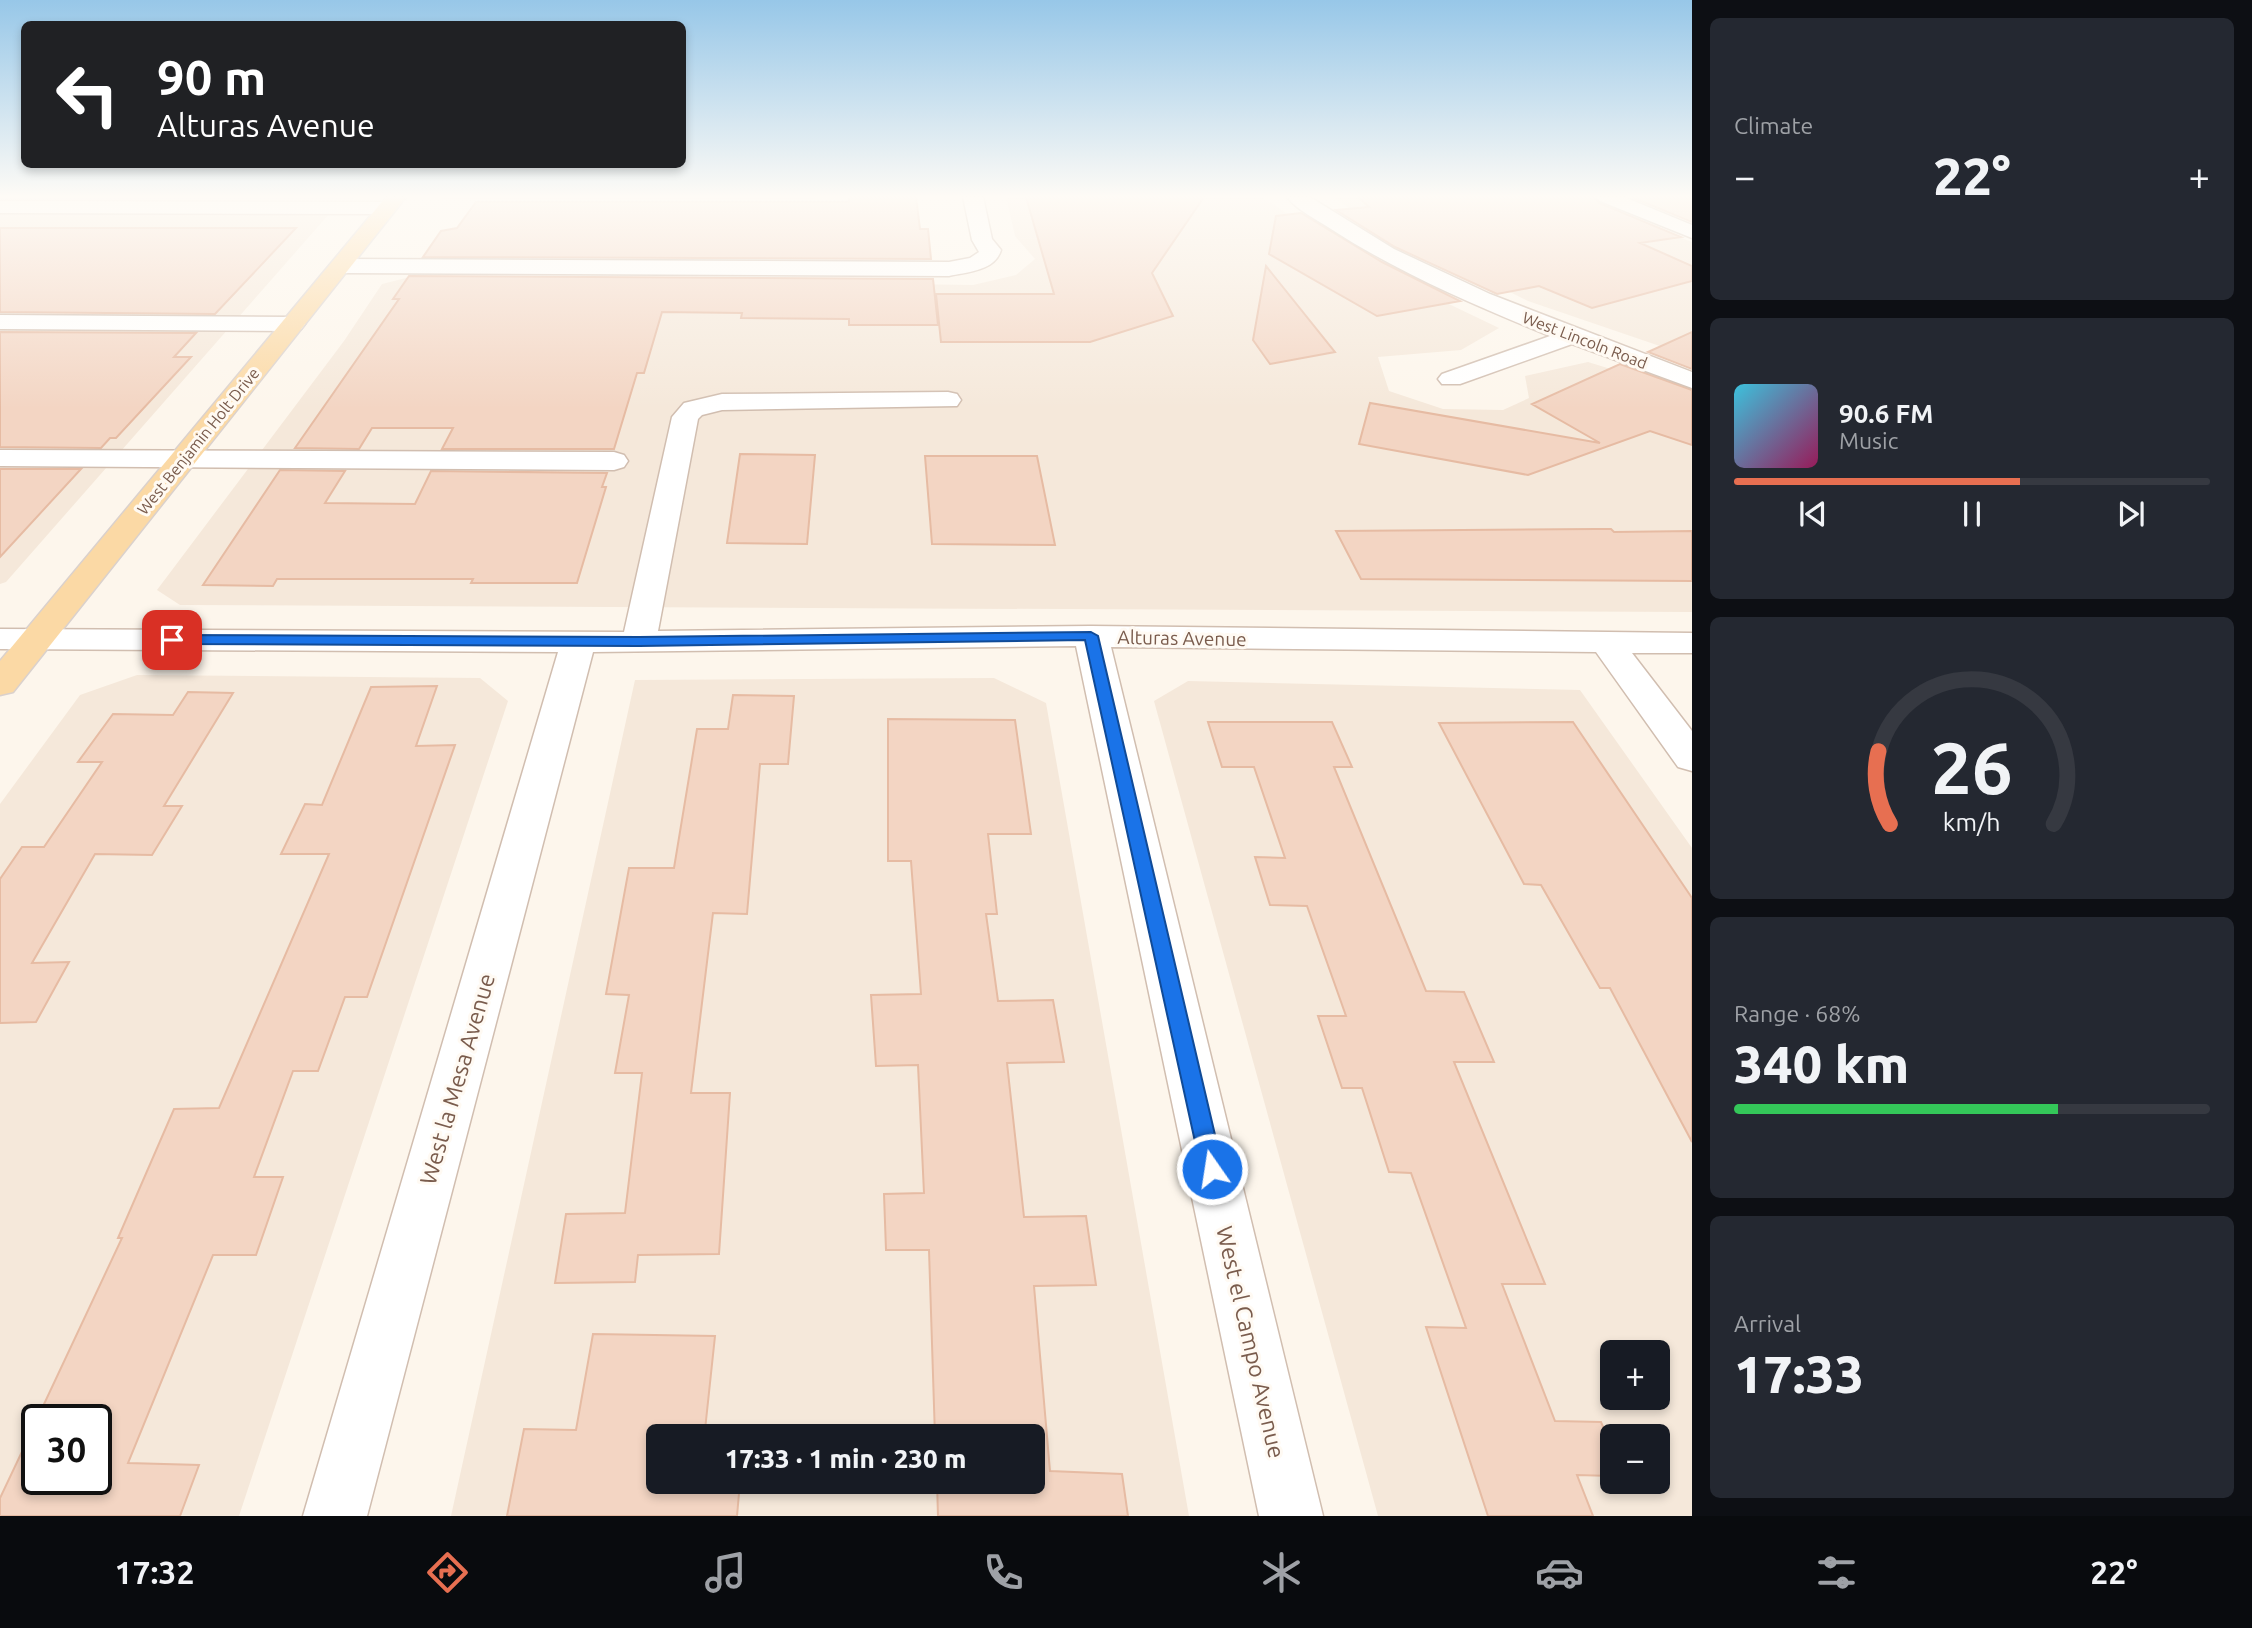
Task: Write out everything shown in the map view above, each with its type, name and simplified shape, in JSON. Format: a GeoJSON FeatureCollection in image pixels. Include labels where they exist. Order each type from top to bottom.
{"type":"FeatureCollection","features":[{"type":"Feature","properties":{"kind":"main road","name":"West Benjamin Holt Drive"},"geometry":{"type":"LineString","coordinates":[[0,684],[339,268]]}},
{"type":"Feature","properties":{"kind":"street"},"geometry":{"type":"LineString","coordinates":[[695,268],[954,268]]}},
{"type":"Feature","properties":{"kind":"street","name":"West Lincoln Road"},"geometry":{"type":"LineString","coordinates":[[1413,268],[1572,336],[1692,380]]}},
{"type":"Feature","properties":{"kind":"street"},"geometry":{"type":"LineString","coordinates":[[0,322],[293,324]]}},
{"type":"Feature","properties":{"kind":"street"},"geometry":{"type":"LineString","coordinates":[[1451,379],[1572,336]]}},
{"type":"Feature","properties":{"kind":"street"},"geometry":{"type":"LineString","coordinates":[[639,642],[685,417],[693,409],[722,402],[948,400]]}},
{"type":"Feature","properties":{"kind":"street"},"geometry":{"type":"LineString","coordinates":[[0,458],[614,461]]}},
{"type":"Feature","properties":{"kind":"street","name":"Alturas Avenue"},"geometry":{"type":"LineString","coordinates":[[0,639],[639,642],[1091,636],[1692,643]]}},
{"type":"Feature","properties":{"kind":"street","name":"West el Campo Avenue"},"geometry":{"type":"LineString","coordinates":[[1091,636],[1291,1516]]}},
{"type":"Feature","properties":{"kind":"street"},"geometry":{"type":"LineString","coordinates":[[1605,641],[1692,758]]}},
{"type":"Feature","properties":{"kind":"street","name":"West la Mesa Avenue"},"geometry":{"type":"LineString","coordinates":[[335,1516],[578,642]]}},
{"type":"Feature","properties":{"kind":"shaded area"},"geometry":{"type":"Polygon","coordinates":[[[0,268],[282,268],[6,582],[0,584],[0,268]]]}},
{"type":"Feature","properties":{"kind":"shaded area"},"geometry":{"type":"Polygon","coordinates":[[[1025,268],[1373,268],[1499,328],[1461,350],[1378,357],[1389,391],[1443,409],[1503,410],[1529,398],[1525,376],[1588,362],[1692,394],[1692,612],[180,605],[157,590],[344,341],[382,284],[410,277],[973,285],[1016,275],[1025,268]]]}},
{"type":"Feature","properties":{"kind":"shaded area"},"geometry":{"type":"Polygon","coordinates":[[[1461,268],[1692,268],[1692,357],[1528,301],[1461,268]]]}},
{"type":"Feature","properties":{"kind":"shaded area"},"geometry":{"type":"Polygon","coordinates":[[[137,675],[480,678],[508,701],[239,1516],[0,1516],[0,804],[80,695],[137,675]]]}},
{"type":"Feature","properties":{"kind":"shaded area"},"geometry":{"type":"Polygon","coordinates":[[[994,678],[1046,703],[1189,1516],[451,1516],[635,680],[994,678]]]}},
{"type":"Feature","properties":{"kind":"shaded area"},"geometry":{"type":"Polygon","coordinates":[[[1188,681],[1580,690],[1692,848],[1692,1516],[1378,1516],[1154,701],[1188,681]]]}},
{"type":"Feature","properties":{"kind":"building"},"geometry":{"type":"Polygon","coordinates":[[[0,268],[259,268],[215,314],[0,312],[0,268]]]}},
{"type":"Feature","properties":{"kind":"building"},"geometry":{"type":"Polygon","coordinates":[[[1046,268],[1156,268],[1152,273],[1173,316],[1090,342],[941,342],[936,294],[1054,294],[1046,268]]]}},
{"type":"Feature","properties":{"kind":"building"},"geometry":{"type":"Polygon","coordinates":[[[1267,268],[1335,352],[1270,364],[1253,340],[1267,268]]]}},
{"type":"Feature","properties":{"kind":"building"},"geometry":{"type":"Polygon","coordinates":[[[1293,268],[1393,268],[1460,301],[1377,316],[1293,268]]]}},
{"type":"Feature","properties":{"kind":"building"},"geometry":{"type":"Polygon","coordinates":[[[1440,268],[1692,268],[1692,281],[1592,308],[1539,286],[1497,294],[1440,268]]]}},
{"type":"Feature","properties":{"kind":"building"},"geometry":{"type":"Polygon","coordinates":[[[409,276],[933,279],[938,325],[849,325],[849,319],[741,318],[742,313],[662,312],[644,373],[637,373],[614,449],[442,449],[453,428],[372,428],[359,449],[295,448],[399,299],[393,299],[409,276]]]}},
{"type":"Feature","properties":{"kind":"building"},"geometry":{"type":"Polygon","coordinates":[[[0,332],[196,333],[174,357],[191,357],[116,438],[110,438],[101,448],[0,447],[0,332]]]}},
{"type":"Feature","properties":{"kind":"building"},"geometry":{"type":"Polygon","coordinates":[[[1692,332],[1692,369],[1648,352],[1692,332]]]}},
{"type":"Feature","properties":{"kind":"building"},"geometry":{"type":"Polygon","coordinates":[[[1620,364],[1692,390],[1692,445],[1650,431],[1528,475],[1359,444],[1370,403],[1600,443],[1532,404],[1620,364]]]}},
{"type":"Feature","properties":{"kind":"building"},"geometry":{"type":"Polygon","coordinates":[[[740,454],[815,455],[807,544],[727,543],[740,454]]]}},
{"type":"Feature","properties":{"kind":"building"},"geometry":{"type":"Polygon","coordinates":[[[925,456],[1037,456],[1055,545],[932,544],[925,456]]]}},
{"type":"Feature","properties":{"kind":"building"},"geometry":{"type":"Polygon","coordinates":[[[0,469],[81,469],[0,557],[0,469]]]}},
{"type":"Feature","properties":{"kind":"building"},"geometry":{"type":"Polygon","coordinates":[[[280,470],[345,471],[325,503],[415,504],[431,471],[607,473],[602,487],[606,487],[577,583],[471,583],[473,579],[277,579],[273,586],[203,585],[280,470]]]}},
{"type":"Feature","properties":{"kind":"building"},"geometry":{"type":"Polygon","coordinates":[[[1611,529],[1614,532],[1692,531],[1692,581],[1361,579],[1336,531],[1611,529]]]}},
{"type":"Feature","properties":{"kind":"building"},"geometry":{"type":"Polygon","coordinates":[[[437,686],[416,746],[455,745],[367,997],[345,997],[318,1071],[293,1071],[254,1177],[283,1177],[256,1255],[213,1255],[128,1463],[199,1465],[180,1516],[0,1516],[0,1498],[21,1454],[21,1495],[112,1495],[112,1404],[44,1404],[122,1238],[118,1238],[174,1109],[219,1108],[329,854],[281,854],[305,804],[322,805],[371,687],[437,686]]]}},
{"type":"Feature","properties":{"kind":"building"},"geometry":{"type":"Polygon","coordinates":[[[188,692],[233,693],[164,806],[182,806],[152,855],[95,854],[32,963],[69,962],[36,1022],[0,1023],[0,879],[22,847],[44,847],[102,762],[78,762],[113,714],[173,715],[188,692]]]}},
{"type":"Feature","properties":{"kind":"building"},"geometry":{"type":"Polygon","coordinates":[[[733,695],[794,696],[788,764],[760,764],[747,914],[713,913],[691,1093],[730,1093],[719,1254],[638,1255],[635,1282],[555,1283],[566,1214],[625,1213],[642,1073],[615,1073],[629,995],[606,994],[629,868],[674,868],[697,729],[728,729],[733,695]]]}},
{"type":"Feature","properties":{"kind":"building"},"geometry":{"type":"Polygon","coordinates":[[[888,719],[1015,720],[1031,834],[988,834],[997,914],[986,914],[998,1001],[1053,1000],[1064,1062],[1007,1063],[1024,1217],[1086,1216],[1096,1285],[1034,1286],[1050,1471],[1122,1474],[1128,1516],[938,1516],[937,1494],[1045,1494],[1045,1424],[935,1424],[929,1250],[886,1250],[884,1194],[924,1193],[918,1065],[876,1066],[871,995],[921,994],[911,861],[888,861],[888,719]]]}},
{"type":"Feature","properties":{"kind":"building"},"geometry":{"type":"Polygon","coordinates":[[[1208,722],[1332,722],[1352,767],[1334,767],[1426,991],[1464,992],[1494,1062],[1454,1062],[1545,1284],[1502,1284],[1555,1421],[1602,1424],[1600,1476],[1577,1475],[1593,1516],[1488,1516],[1426,1327],[1466,1328],[1411,1173],[1389,1172],[1362,1088],[1342,1088],[1318,1016],[1346,1016],[1307,906],[1270,905],[1255,857],[1285,858],[1254,767],[1222,767],[1208,722]]]}},
{"type":"Feature","properties":{"kind":"building"},"geometry":{"type":"Polygon","coordinates":[[[1573,722],[1692,898],[1692,1142],[1610,988],[1600,988],[1541,885],[1524,884],[1439,723],[1573,722]]]}},
{"type":"Feature","properties":{"kind":"building"},"geometry":{"type":"Polygon","coordinates":[[[593,1334],[715,1336],[706,1424],[646,1424],[646,1494],[739,1494],[737,1516],[507,1516],[524,1429],[576,1430],[593,1334]]]}},
{"type":"Feature","properties":{"kind":"route"},"geometry":{"type":"LineString","coordinates":[[172,640],[639,642],[1091,636],[1212,1169]]}}]}
